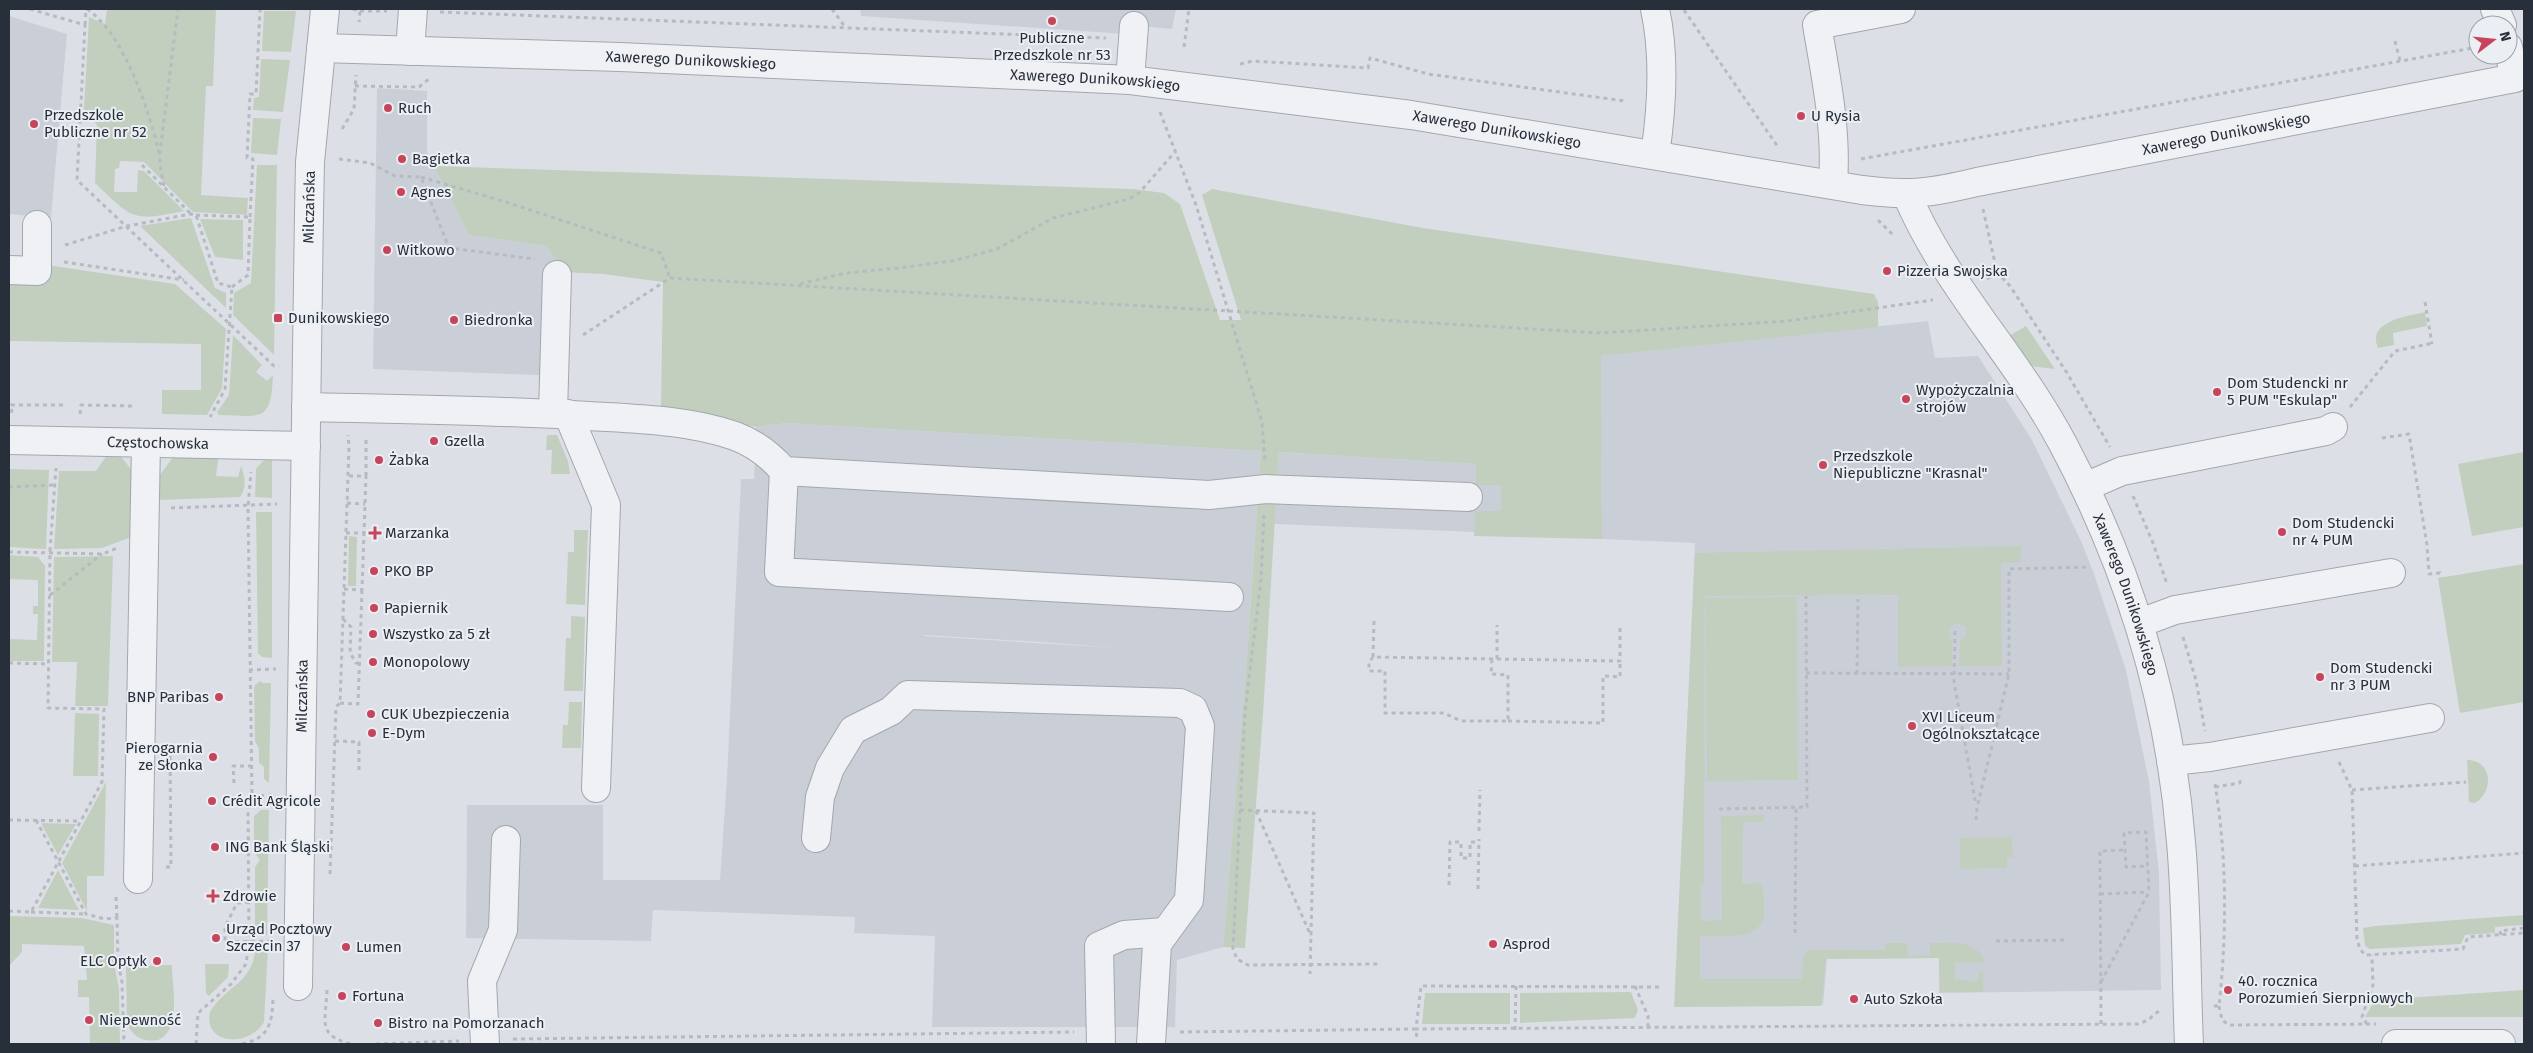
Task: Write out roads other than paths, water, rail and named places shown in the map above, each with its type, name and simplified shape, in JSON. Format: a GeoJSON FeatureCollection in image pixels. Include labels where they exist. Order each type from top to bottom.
{"type":"FeatureCollection","features":[{"type":"Feature","properties":{"kind":"street","name":"Milczańska"},"geometry":{"type":"LineString","coordinates":[[298,986],[310,162],[325,9]]}},
{"type":"Feature","properties":{"kind":"street"},"geometry":{"type":"LineString","coordinates":[[1655,9],[1658,22],[1660,86],[1659,126],[1655,155]]}},
{"type":"Feature","properties":{"kind":"street"},"geometry":{"type":"LineString","coordinates":[[1833,174],[1832,112],[1817,25],[1902,9]]}},
{"type":"Feature","properties":{"kind":"street"},"geometry":{"type":"LineString","coordinates":[[410,51],[413,10]]}},
{"type":"Feature","properties":{"kind":"street"},"geometry":{"type":"LineString","coordinates":[[1130,80],[1133,32]]}},
{"type":"Feature","properties":{"kind":"street","name":"Xawerego Dunikowskiego"},"geometry":{"type":"LineString","coordinates":[[321,48],[620,57],[1130,80],[1411,115],[1800,178],[1833,174],[1862,190],[1907,194],[1934,192],[1977,182],[2515,78],[2512,65]]}},
{"type":"Feature","properties":{"kind":"street","name":"Xawerego Dunikowskiego"},"geometry":{"type":"LineString","coordinates":[[1907,194],[1942,261],[2034,392],[2085,487],[2140,623],[2155,674],[2171,761],[2181,841],[2189,1044]]}},
{"type":"Feature","properties":{"kind":"street"},"geometry":{"type":"LineString","coordinates":[[9,270],[37,271],[37,226]]}},
{"type":"Feature","properties":{"kind":"street"},"geometry":{"type":"LineString","coordinates":[[557,275],[555,353],[561,414],[606,506],[596,788]]}},
{"type":"Feature","properties":{"kind":"street"},"geometry":{"type":"LineString","coordinates":[[306,407],[561,414],[660,420],[736,436],[768,455],[784,471],[1209,495],[1266,488],[1468,497]]}},
{"type":"Feature","properties":{"kind":"street"},"geometry":{"type":"LineString","coordinates":[[2085,487],[2122,471],[2326,431],[2333,427]]}},
{"type":"Feature","properties":{"kind":"street","name":"Częstochowska"},"geometry":{"type":"LineString","coordinates":[[11,428],[75,429],[146,443],[306,446]]}},
{"type":"Feature","properties":{"kind":"street"},"geometry":{"type":"LineString","coordinates":[[138,874],[146,443]]}},
{"type":"Feature","properties":{"kind":"street"},"geometry":{"type":"LineString","coordinates":[[784,471],[779,572],[1229,597]]}},
{"type":"Feature","properties":{"kind":"street"},"geometry":{"type":"LineString","coordinates":[[2140,623],[2175,610],[2391,573]]}},
{"type":"Feature","properties":{"kind":"street"},"geometry":{"type":"LineString","coordinates":[[816,838],[820,797],[827,775],[853,730],[891,711],[908,695],[1180,703],[1193,709],[1200,726],[1189,900],[1157,944],[1152,1038]]}},
{"type":"Feature","properties":{"kind":"street"},"geometry":{"type":"LineString","coordinates":[[2171,761],[2210,757],[2430,718]]}},
{"type":"Feature","properties":{"kind":"street"},"geometry":{"type":"LineString","coordinates":[[485,1042],[482,981],[503,930],[506,840]]}},
{"type":"Feature","properties":{"kind":"street"},"geometry":{"type":"LineString","coordinates":[[1101,1038],[1098,946],[1124,935],[1165,932]]}},
{"type":"Feature","properties":{"kind":"street"},"geometry":{"type":"LineString","coordinates":[[2396,1044],[2501,1044]]}},
{"type":"Feature","properties":{"kind":"place","name":"Publiczne Przedszkole nr 53"},"geometry":{"type":"Point","coordinates":[1052,21]}},
{"type":"Feature","properties":{"kind":"place","name":"Ruch"},"geometry":{"type":"Point","coordinates":[388,108]}},
{"type":"Feature","properties":{"kind":"place","name":"U Rysia"},"geometry":{"type":"Point","coordinates":[1801,116]}},
{"type":"Feature","properties":{"kind":"place","name":"Przedszkole Publiczne nr 52"},"geometry":{"type":"Point","coordinates":[34,124]}},
{"type":"Feature","properties":{"kind":"place","name":"Bagietka"},"geometry":{"type":"Point","coordinates":[402,159]}},
{"type":"Feature","properties":{"kind":"place","name":"Agnes"},"geometry":{"type":"Point","coordinates":[401,192]}},
{"type":"Feature","properties":{"kind":"place","name":"Witkowo"},"geometry":{"type":"Point","coordinates":[387,250]}},
{"type":"Feature","properties":{"kind":"place","name":"Pizzeria Swojska"},"geometry":{"type":"Point","coordinates":[1887,271]}},
{"type":"Feature","properties":{"kind":"place","name":"Dunikowskiego"},"geometry":{"type":"Point","coordinates":[278,318]}},
{"type":"Feature","properties":{"kind":"place","name":"Biedronka"},"geometry":{"type":"Point","coordinates":[454,320]}},
{"type":"Feature","properties":{"kind":"place","name":"Dom Studencki nr 5 PUM \"Eskulap\""},"geometry":{"type":"Point","coordinates":[2217,392]}},
{"type":"Feature","properties":{"kind":"place","name":"Wypożyczalnia strojów"},"geometry":{"type":"Point","coordinates":[1906,399]}},
{"type":"Feature","properties":{"kind":"place","name":"Gzella"},"geometry":{"type":"Point","coordinates":[434,441]}},
{"type":"Feature","properties":{"kind":"place","name":"Żabka"},"geometry":{"type":"Point","coordinates":[379,460]}},
{"type":"Feature","properties":{"kind":"place","name":"Przedszkole Niepubliczne \"Krasnal\""},"geometry":{"type":"Point","coordinates":[1823,465]}},
{"type":"Feature","properties":{"kind":"place","name":"Dom Studencki nr 4 PUM"},"geometry":{"type":"Point","coordinates":[2282,532]}},
{"type":"Feature","properties":{"kind":"place","name":"Marzanka"},"geometry":{"type":"Point","coordinates":[375,533]}},
{"type":"Feature","properties":{"kind":"place","name":"PKO BP"},"geometry":{"type":"Point","coordinates":[374,571]}},
{"type":"Feature","properties":{"kind":"place","name":"Papiernik"},"geometry":{"type":"Point","coordinates":[374,608]}},
{"type":"Feature","properties":{"kind":"place","name":"Wszystko za 5 zł"},"geometry":{"type":"Point","coordinates":[373,634]}},
{"type":"Feature","properties":{"kind":"place","name":"Monopolowy"},"geometry":{"type":"Point","coordinates":[373,662]}},
{"type":"Feature","properties":{"kind":"place","name":"Dom Studencki nr 3 PUM"},"geometry":{"type":"Point","coordinates":[2320,677]}},
{"type":"Feature","properties":{"kind":"place","name":"BNP Paribas"},"geometry":{"type":"Point","coordinates":[219,697]}},
{"type":"Feature","properties":{"kind":"place","name":"CUK Ubezpieczenia"},"geometry":{"type":"Point","coordinates":[371,714]}},
{"type":"Feature","properties":{"kind":"place","name":"XVI Liceum Ogólnokształcące"},"geometry":{"type":"Point","coordinates":[1912,726]}},
{"type":"Feature","properties":{"kind":"place","name":"E-Dym"},"geometry":{"type":"Point","coordinates":[372,733]}},
{"type":"Feature","properties":{"kind":"place","name":"Pierogarnia ze Słonka"},"geometry":{"type":"Point","coordinates":[213,757]}},
{"type":"Feature","properties":{"kind":"place","name":"Crédit Agricole"},"geometry":{"type":"Point","coordinates":[212,801]}},
{"type":"Feature","properties":{"kind":"place","name":"ING Bank Śląski"},"geometry":{"type":"Point","coordinates":[215,847]}},
{"type":"Feature","properties":{"kind":"place","name":"Zdrowie"},"geometry":{"type":"Point","coordinates":[213,896]}},
{"type":"Feature","properties":{"kind":"place","name":"Urząd Pocztowy Szczecin 37"},"geometry":{"type":"Point","coordinates":[216,938]}},
{"type":"Feature","properties":{"kind":"place","name":"Asprod"},"geometry":{"type":"Point","coordinates":[1493,944]}},
{"type":"Feature","properties":{"kind":"place","name":"Lumen"},"geometry":{"type":"Point","coordinates":[346,947]}},
{"type":"Feature","properties":{"kind":"place","name":"ELC Optyk"},"geometry":{"type":"Point","coordinates":[157,961]}},
{"type":"Feature","properties":{"kind":"place","name":"40. rocznica Porozumień Sierpniowych"},"geometry":{"type":"Point","coordinates":[2228,990]}},
{"type":"Feature","properties":{"kind":"place","name":"Fortuna"},"geometry":{"type":"Point","coordinates":[342,996]}},
{"type":"Feature","properties":{"kind":"place","name":"Auto Szkoła"},"geometry":{"type":"Point","coordinates":[1854,999]}},
{"type":"Feature","properties":{"kind":"place","name":"Niepewność"},"geometry":{"type":"Point","coordinates":[89,1020]}},
{"type":"Feature","properties":{"kind":"place","name":"Bistro na Pomorzanach"},"geometry":{"type":"Point","coordinates":[378,1023]}}]}
